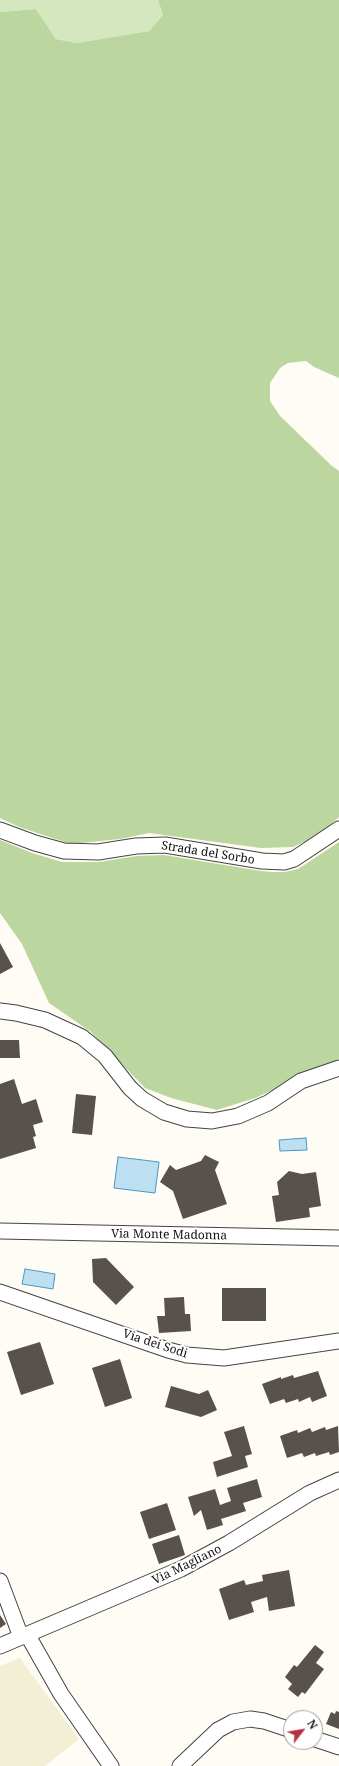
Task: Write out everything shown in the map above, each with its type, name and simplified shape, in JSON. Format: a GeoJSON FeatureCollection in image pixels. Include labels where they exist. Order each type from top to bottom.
{"type":"FeatureCollection","features":[{"type":"Feature","properties":{"kind":"street","name":"Strada del Sorbo"},"geometry":{"type":"LineString","coordinates":[[0,830],[35,844],[64,852],[98,852],[136,846],[165,845],[262,861],[284,862],[294,859],[339,829]]}},
{"type":"Feature","properties":{"kind":"street"},"geometry":{"type":"LineString","coordinates":[[0,1011],[27,1015],[45,1020],[82,1037],[105,1056],[130,1088],[142,1099],[164,1112],[187,1118],[212,1121],[238,1116],[268,1103],[301,1081],[339,1068]]}},
{"type":"Feature","properties":{"kind":"street","name":"Via Monte Madonna"},"geometry":{"type":"LineString","coordinates":[[0,1231],[339,1238]]}},
{"type":"Feature","properties":{"kind":"street","name":"Via dei Sodi"},"geometry":{"type":"LineString","coordinates":[[0,1292],[168,1350],[187,1355],[224,1358],[339,1341]]}},
{"type":"Feature","properties":{"kind":"street","name":"Via Magliano"},"geometry":{"type":"LineString","coordinates":[[0,1646],[193,1563],[229,1544],[303,1497],[339,1480]]}},
{"type":"Feature","properties":{"kind":"street"},"geometry":{"type":"LineString","coordinates":[[0,1581],[24,1636],[65,1700],[111,1766]]}},
{"type":"Feature","properties":{"kind":"street"},"geometry":{"type":"LineString","coordinates":[[180,1766],[218,1730],[233,1722],[250,1719],[264,1721],[283,1727]]}},
{"type":"Feature","properties":{"kind":"street"},"geometry":{"type":"LineString","coordinates":[[323,1742],[339,1747]]}},
{"type":"Feature","properties":{"kind":"shaded area"},"geometry":{"type":"Polygon","coordinates":[[[20,1658],[79,1739],[45,1766],[0,1766],[0,1666],[20,1658]]]}},
{"type":"Feature","properties":{"kind":"green space"},"geometry":{"type":"Polygon","coordinates":[[[0,0],[158,0],[163,15],[149,31],[77,43],[56,39],[36,9],[0,12],[0,0]]]}},
{"type":"Feature","properties":{"kind":"green space"},"geometry":{"type":"Polygon","coordinates":[[[158,0],[339,0],[339,378],[314,367],[306,361],[288,363],[280,368],[270,383],[270,401],[280,416],[339,471],[339,817],[321,834],[293,847],[261,848],[149,833],[120,839],[71,844],[19,827],[0,818],[0,12],[36,9],[56,39],[77,43],[149,31],[163,15],[158,0]]]}},
{"type":"Feature","properties":{"kind":"green space"},"geometry":{"type":"Polygon","coordinates":[[[0,840],[32,853],[62,862],[99,862],[137,856],[164,855],[273,872],[285,872],[298,869],[339,842],[339,1059],[255,1098],[217,1110],[171,1098],[145,1088],[91,1032],[49,1003],[22,944],[0,913],[0,840]]]}},
{"type":"Feature","properties":{"kind":"water"},"geometry":{"type":"Polygon","coordinates":[[[306,1138],[307,1150],[280,1151],[279,1140],[306,1138]]]}},
{"type":"Feature","properties":{"kind":"water"},"geometry":{"type":"Polygon","coordinates":[[[118,1157],[159,1162],[155,1193],[114,1188],[118,1157]]]}},
{"type":"Feature","properties":{"kind":"water"},"geometry":{"type":"Polygon","coordinates":[[[25,1269],[55,1274],[53,1289],[22,1284],[25,1269]]]}},
{"type":"Feature","properties":{"kind":"building"},"geometry":{"type":"Polygon","coordinates":[[[0,943],[13,967],[0,974],[0,943]]]}},
{"type":"Feature","properties":{"kind":"building"},"geometry":{"type":"Polygon","coordinates":[[[0,1040],[19,1040],[20,1058],[0,1058],[0,1040]]]}},
{"type":"Feature","properties":{"kind":"building"},"geometry":{"type":"Polygon","coordinates":[[[14,1079],[22,1104],[36,1099],[43,1122],[33,1125],[36,1136],[33,1137],[36,1148],[0,1159],[0,1084],[14,1079]]]}},
{"type":"Feature","properties":{"kind":"building"},"geometry":{"type":"Polygon","coordinates":[[[76,1094],[96,1096],[92,1135],[72,1133],[76,1094]]]}},
{"type":"Feature","properties":{"kind":"building"},"geometry":{"type":"Polygon","coordinates":[[[205,1155],[219,1162],[215,1170],[227,1204],[183,1219],[173,1191],[160,1182],[170,1165],[176,1170],[201,1161],[205,1155]]]}},
{"type":"Feature","properties":{"kind":"building"},"geometry":{"type":"Polygon","coordinates":[[[289,1171],[302,1174],[316,1172],[321,1206],[309,1208],[310,1217],[276,1222],[272,1196],[279,1195],[277,1182],[289,1171]]]}},
{"type":"Feature","properties":{"kind":"building"},"geometry":{"type":"Polygon","coordinates":[[[106,1258],[134,1287],[116,1305],[93,1282],[92,1259],[106,1258]]]}},
{"type":"Feature","properties":{"kind":"building"},"geometry":{"type":"Polygon","coordinates":[[[222,1288],[266,1288],[266,1321],[222,1321],[222,1288]]]}},
{"type":"Feature","properties":{"kind":"building"},"geometry":{"type":"Polygon","coordinates":[[[184,1297],[185,1314],[190,1314],[191,1331],[159,1333],[157,1316],[165,1316],[164,1298],[184,1297]]]}},
{"type":"Feature","properties":{"kind":"building"},"geometry":{"type":"Polygon","coordinates":[[[40,1342],[54,1384],[21,1395],[7,1352],[40,1342]]]}},
{"type":"Feature","properties":{"kind":"building"},"geometry":{"type":"Polygon","coordinates":[[[120,1359],[132,1398],[105,1407],[92,1368],[120,1359]]]}},
{"type":"Feature","properties":{"kind":"building"},"geometry":{"type":"Polygon","coordinates":[[[318,1371],[327,1396],[312,1402],[310,1397],[299,1402],[298,1399],[286,1403],[284,1399],[270,1404],[262,1384],[281,1377],[281,1379],[293,1375],[294,1378],[318,1371]]]}},
{"type":"Feature","properties":{"kind":"building"},"geometry":{"type":"Polygon","coordinates":[[[171,1386],[199,1394],[208,1390],[217,1410],[201,1417],[165,1407],[171,1386]]]}},
{"type":"Feature","properties":{"kind":"building"},"geometry":{"type":"Polygon","coordinates":[[[244,1426],[252,1454],[245,1456],[248,1467],[217,1477],[213,1462],[232,1456],[224,1432],[244,1426]]]}},
{"type":"Feature","properties":{"kind":"building"},"geometry":{"type":"Polygon","coordinates":[[[338,1426],[339,1452],[330,1455],[329,1452],[316,1456],[315,1453],[304,1457],[302,1453],[287,1458],[280,1436],[297,1430],[298,1433],[310,1428],[312,1432],[325,1427],[326,1430],[338,1426]]]}},
{"type":"Feature","properties":{"kind":"building"},"geometry":{"type":"Polygon","coordinates":[[[257,1479],[262,1497],[243,1503],[246,1511],[221,1519],[223,1525],[207,1530],[201,1510],[194,1516],[188,1497],[215,1489],[220,1505],[231,1501],[227,1488],[257,1479]]]}},
{"type":"Feature","properties":{"kind":"building"},"geometry":{"type":"Polygon","coordinates":[[[167,1503],[176,1530],[149,1539],[140,1512],[167,1503]]]}},
{"type":"Feature","properties":{"kind":"building"},"geometry":{"type":"Polygon","coordinates":[[[179,1535],[185,1555],[159,1564],[152,1544],[179,1535]]]}},
{"type":"Feature","properties":{"kind":"building"},"geometry":{"type":"Polygon","coordinates":[[[289,1570],[295,1606],[269,1611],[267,1597],[251,1602],[254,1612],[229,1620],[219,1589],[244,1580],[246,1585],[263,1581],[262,1575],[289,1570]]]}},
{"type":"Feature","properties":{"kind":"building"},"geometry":{"type":"Polygon","coordinates":[[[0,1615],[6,1624],[0,1628],[0,1615]]]}},
{"type":"Feature","properties":{"kind":"building"},"geometry":{"type":"Polygon","coordinates":[[[315,1645],[324,1652],[316,1663],[324,1669],[305,1694],[302,1692],[298,1697],[288,1689],[292,1684],[285,1677],[294,1665],[297,1667],[315,1645]]]}},
{"type":"Feature","properties":{"kind":"building"},"geometry":{"type":"Polygon","coordinates":[[[336,1711],[339,1712],[339,1729],[326,1724],[331,1712],[335,1714],[336,1711]]]}}]}
